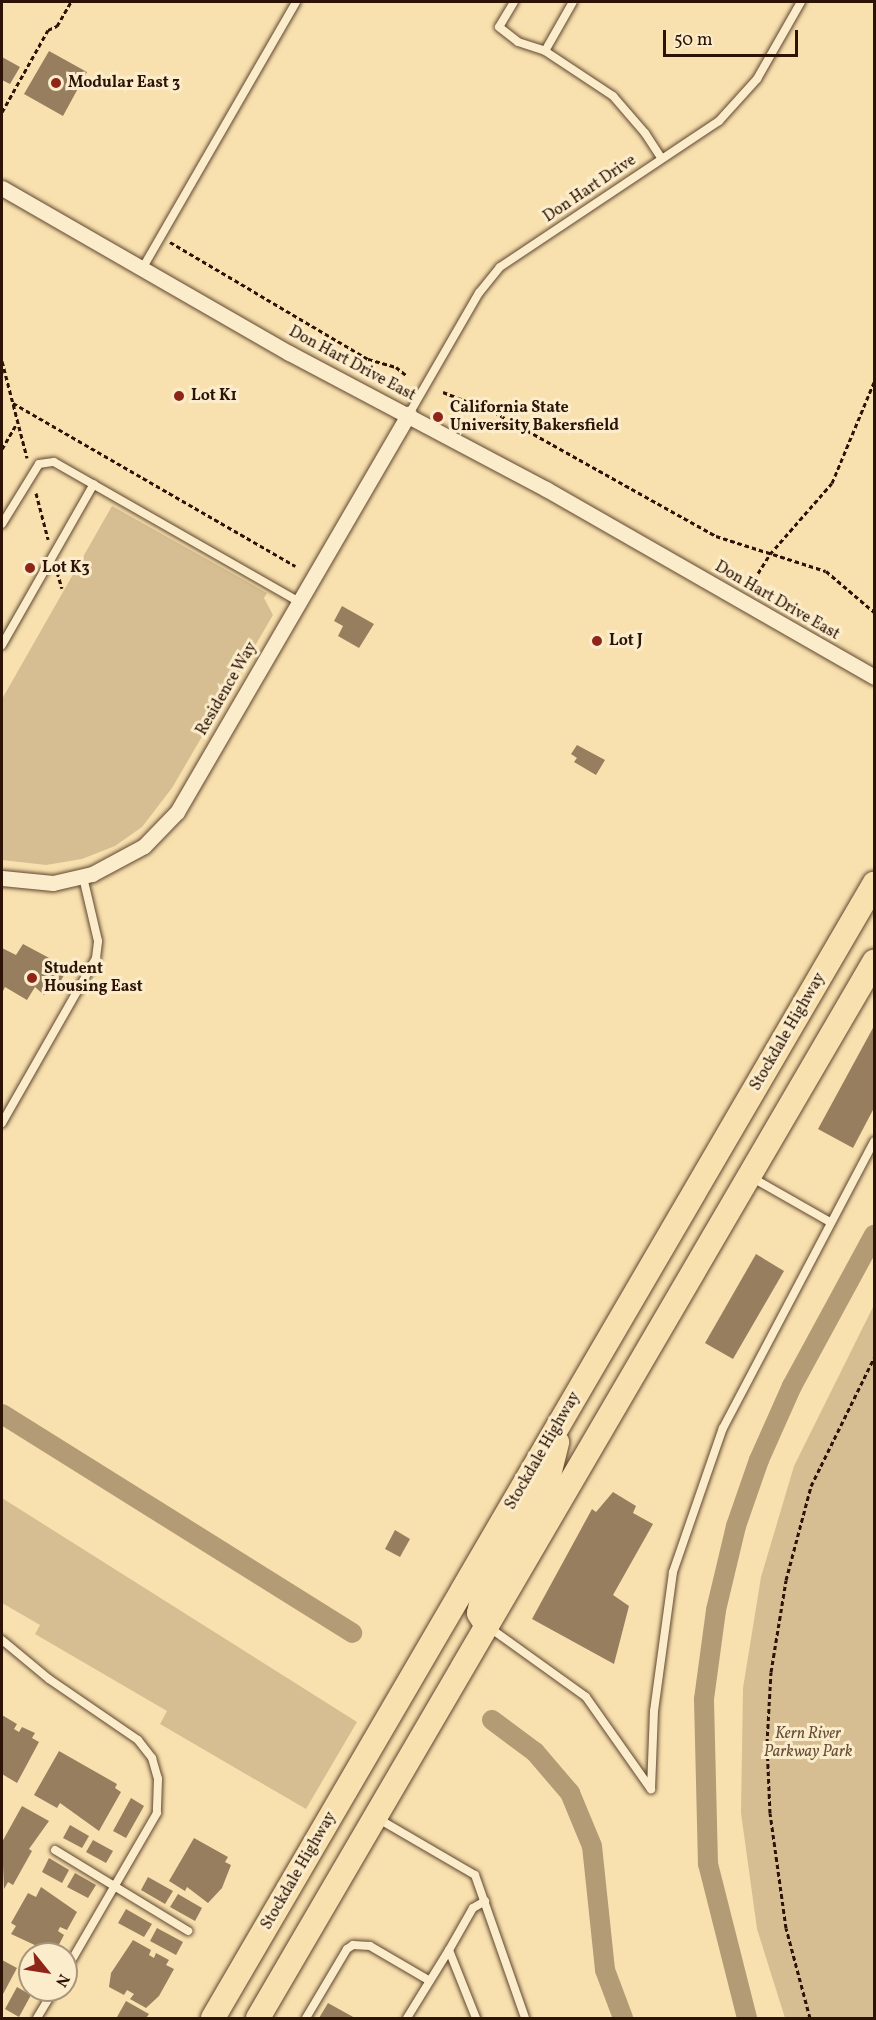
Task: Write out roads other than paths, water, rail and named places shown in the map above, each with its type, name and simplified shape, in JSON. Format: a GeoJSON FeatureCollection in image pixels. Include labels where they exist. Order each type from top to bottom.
{"type":"FeatureCollection","features":[{"type":"Feature","properties":{"kind":"main road","name":"Stockdale Highway"},"geometry":{"type":"LineString","coordinates":[[213,2019],[874,884]]}},
{"type":"Feature","properties":{"kind":"main road"},"geometry":{"type":"LineString","coordinates":[[258,2019],[874,962]]}},
{"type":"Feature","properties":{"kind":"main road"},"geometry":{"type":"LineString","coordinates":[[487,1626],[479,1613],[481,1601],[548,1479],[556,1456],[559,1425]]}},
{"type":"Feature","properties":{"kind":"street","name":"Don Hart Drive East"},"geometry":{"type":"LineString","coordinates":[[2,188],[142,270],[409,414],[874,677]]}},
{"type":"Feature","properties":{"kind":"street","name":"Residence Way"},"geometry":{"type":"LineString","coordinates":[[2,878],[53,882],[83,877],[144,846],[177,812],[409,414]]}},
{"type":"Feature","properties":{"kind":"lane"},"geometry":{"type":"LineString","coordinates":[[142,270],[296,2]]}},
{"type":"Feature","properties":{"kind":"lane"},"geometry":{"type":"LineString","coordinates":[[514,2],[499,27],[518,42],[545,51],[613,96],[645,133],[661,158]]}},
{"type":"Feature","properties":{"kind":"lane"},"geometry":{"type":"LineString","coordinates":[[545,51],[573,2]]}},
{"type":"Feature","properties":{"kind":"lane","name":"Don Hart Drive"},"geometry":{"type":"LineString","coordinates":[[409,414],[479,292],[500,267],[719,121],[739,103],[757,79],[801,2]]}},
{"type":"Feature","properties":{"kind":"lane"},"geometry":{"type":"LineString","coordinates":[[2,524],[39,464],[54,462],[298,601]]}},
{"type":"Feature","properties":{"kind":"lane"},"geometry":{"type":"LineString","coordinates":[[2,645],[94,484]]}},
{"type":"Feature","properties":{"kind":"lane"},"geometry":{"type":"LineString","coordinates":[[2,1123],[96,958],[98,941],[83,877]]}},
{"type":"Feature","properties":{"kind":"lane"},"geometry":{"type":"LineString","coordinates":[[487,1626],[586,1697],[651,1789],[654,1712],[673,1572],[723,1428],[874,1141]]}},
{"type":"Feature","properties":{"kind":"lane"},"geometry":{"type":"LineString","coordinates":[[750,1176],[830,1222]]}},
{"type":"Feature","properties":{"kind":"lane"},"geometry":{"type":"LineString","coordinates":[[2,1640],[49,1679],[138,1740],[152,1758],[160,1794],[157,1813],[78,1949]]}},
{"type":"Feature","properties":{"kind":"lane"},"geometry":{"type":"LineString","coordinates":[[376,1817],[475,1875],[525,2019]]}},
{"type":"Feature","properties":{"kind":"lane"},"geometry":{"type":"LineString","coordinates":[[55,1850],[188,1931]]}},
{"type":"Feature","properties":{"kind":"lane"},"geometry":{"type":"LineString","coordinates":[[407,2019],[473,1908],[485,1901]]}},
{"type":"Feature","properties":{"kind":"lane"},"geometry":{"type":"LineString","coordinates":[[306,2019],[347,1949],[353,1945],[370,1946],[430,1981]]}},
{"type":"Feature","properties":{"kind":"lane"},"geometry":{"type":"LineString","coordinates":[[449,1950],[476,2019]]}},
{"type":"Feature","properties":{"kind":"lane"},"geometry":{"type":"LineString","coordinates":[[37,2019],[47,2002]]}},
{"type":"Feature","properties":{"kind":"waterway"},"geometry":{"type":"LineString","coordinates":[[747,2018],[708,1864],[704,1699],[716,1610],[736,1526],[759,1460],[792,1386],[874,1235]]}},
{"type":"Feature","properties":{"kind":"waterway"},"geometry":{"type":"LineString","coordinates":[[2,1414],[352,1633]]}},
{"type":"Feature","properties":{"kind":"waterway"},"geometry":{"type":"LineString","coordinates":[[492,1720],[535,1752],[570,1793],[592,1846],[605,1970],[623,2018]]}},
{"type":"Feature","properties":{"kind":"place","name":"Modular East 3"},"geometry":{"type":"Point","coordinates":[56,83]}},
{"type":"Feature","properties":{"kind":"place","name":"Lot K1"},"geometry":{"type":"Point","coordinates":[179,396]}},
{"type":"Feature","properties":{"kind":"place","name":"California State University Bakersfield"},"geometry":{"type":"Point","coordinates":[438,417]}},
{"type":"Feature","properties":{"kind":"place","name":"Lot K3"},"geometry":{"type":"Point","coordinates":[30,568]}},
{"type":"Feature","properties":{"kind":"place","name":"Lot J"},"geometry":{"type":"Point","coordinates":[597,641]}},
{"type":"Feature","properties":{"kind":"place","name":"Student Housing East"},"geometry":{"type":"Point","coordinates":[32,978]}},
{"type":"Feature","properties":{"kind":"park label","name":"Kern River Parkway Park"},"geometry":{"type":"Point","coordinates":[808,1743]}}]}
